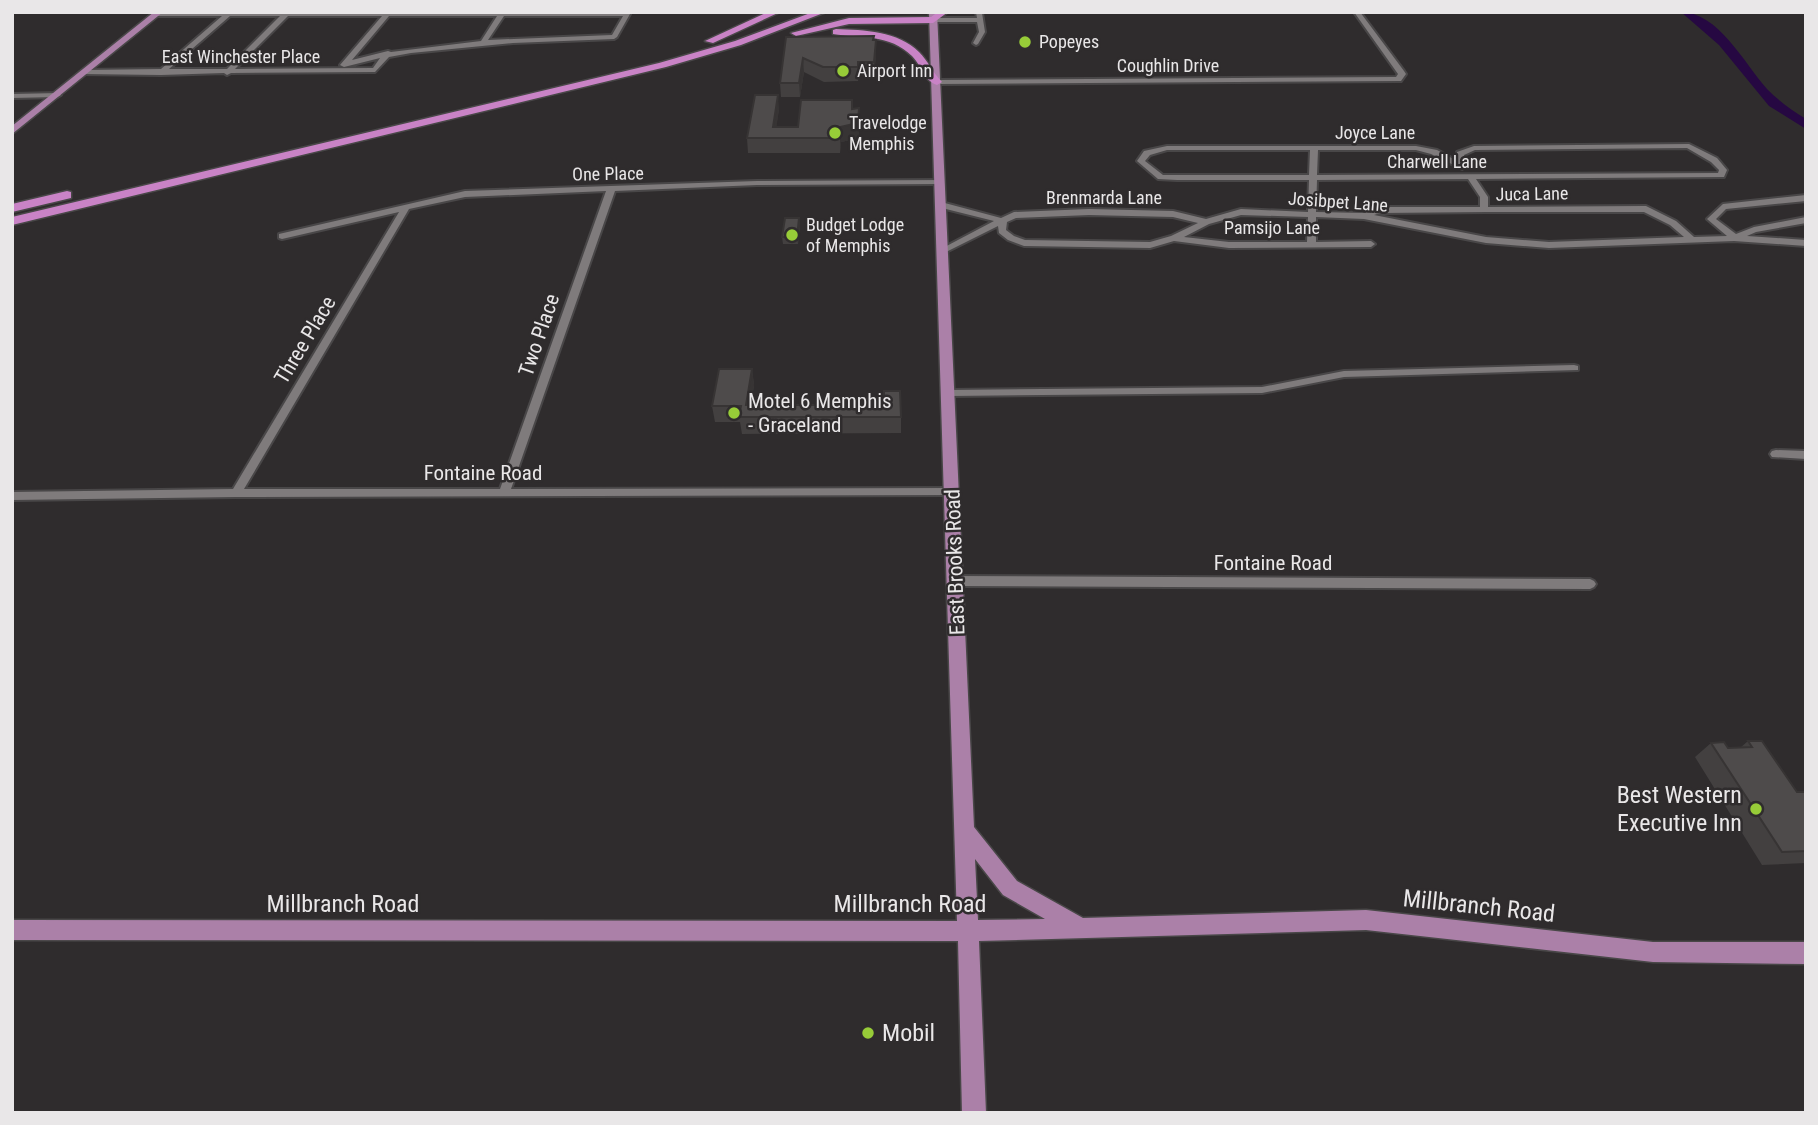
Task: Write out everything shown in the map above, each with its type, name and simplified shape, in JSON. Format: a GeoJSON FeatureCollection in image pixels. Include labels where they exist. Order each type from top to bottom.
{"type":"FeatureCollection","features":[{"type":"Feature","properties":{"kind":"highway"},"geometry":{"type":"LineString","coordinates":[[710,41],[776,12]]}},
{"type":"Feature","properties":{"kind":"highway"},"geometry":{"type":"LineString","coordinates":[[12,208],[590,73],[710,41],[793,12]]}},
{"type":"Feature","properties":{"kind":"highway"},"geometry":{"type":"LineString","coordinates":[[12,221],[674,62],[822,12]]}},
{"type":"Feature","properties":{"kind":"highway"},"geometry":{"type":"LineString","coordinates":[[473,111],[603,87],[838,22],[933,16],[944,12]]}},
{"type":"Feature","properties":{"kind":"highway"},"geometry":{"type":"LineString","coordinates":[[774,41],[825,32],[880,37],[915,53],[927,75],[937,82]]}},
{"type":"Feature","properties":{"kind":"main road"},"geometry":{"type":"LineString","coordinates":[[12,131],[158,13]]}},
{"type":"Feature","properties":{"kind":"main road","name":"East Brooks Road"},"geometry":{"type":"LineString","coordinates":[[933,16],[953,492],[974,1113]]}},
{"type":"Feature","properties":{"kind":"main road"},"geometry":{"type":"LineString","coordinates":[[964,829],[1010,888],[1081,928]]}},
{"type":"Feature","properties":{"kind":"main road","name":"Millbranch Road"},"geometry":{"type":"LineString","coordinates":[[12,930],[969,931],[1366,920],[1653,952],[1806,953]]}},
{"type":"Feature","properties":{"kind":"street","name":"Coughlin Drive"},"geometry":{"type":"LineString","coordinates":[[937,82],[1398,79],[1401,71],[1357,12]]}},
{"type":"Feature","properties":{"kind":"street"},"geometry":{"type":"LineString","coordinates":[[158,13],[627,14]]}},
{"type":"Feature","properties":{"kind":"street"},"geometry":{"type":"LineString","coordinates":[[161,73],[228,14]]}},
{"type":"Feature","properties":{"kind":"street"},"geometry":{"type":"LineString","coordinates":[[227,73],[286,14]]}},
{"type":"Feature","properties":{"kind":"street"},"geometry":{"type":"LineString","coordinates":[[338,72],[387,14]]}},
{"type":"Feature","properties":{"kind":"street"},"geometry":{"type":"LineString","coordinates":[[482,44],[502,14]]}},
{"type":"Feature","properties":{"kind":"street","name":"East Winchester Place"},"geometry":{"type":"LineString","coordinates":[[345,64],[388,53],[530,38],[614,37],[627,14]]}},
{"type":"Feature","properties":{"kind":"street"},"geometry":{"type":"LineString","coordinates":[[933,16],[980,16],[982,35],[976,43]]}},
{"type":"Feature","properties":{"kind":"street","name":"East Winchester Place"},"geometry":{"type":"LineString","coordinates":[[84,72],[375,71],[388,53]]}},
{"type":"Feature","properties":{"kind":"street"},"geometry":{"type":"LineString","coordinates":[[12,96],[57,95]]}},
{"type":"Feature","properties":{"kind":"street"},"geometry":{"type":"LineString","coordinates":[[1484,211],[1484,197],[1462,167],[1459,158],[1461,152],[1478,148],[1689,146],[1714,160]]}},
{"type":"Feature","properties":{"kind":"street","name":"Joyce Lane"},"geometry":{"type":"LineString","coordinates":[[1141,161],[1147,153],[1167,148],[1424,149],[1462,167]]}},
{"type":"Feature","properties":{"kind":"street"},"geometry":{"type":"LineString","coordinates":[[1311,244],[1314,150]]}},
{"type":"Feature","properties":{"kind":"street","name":"Charwell Lane"},"geometry":{"type":"LineString","coordinates":[[1141,161],[1153,173],[1177,178],[1471,178],[1721,175],[1723,170],[1714,160]]}},
{"type":"Feature","properties":{"kind":"street","name":"One Place"},"geometry":{"type":"LineString","coordinates":[[282,236],[465,194],[758,183],[940,182]]}},
{"type":"Feature","properties":{"kind":"street","name":"Two Place"},"geometry":{"type":"LineString","coordinates":[[504,493],[611,190]]}},
{"type":"Feature","properties":{"kind":"street"},"geometry":{"type":"LineString","coordinates":[[1806,198],[1723,207],[1711,219],[1732,238],[1754,242],[1806,243]]}},
{"type":"Feature","properties":{"kind":"street"},"geometry":{"type":"LineString","coordinates":[[941,205],[1003,221]]}},
{"type":"Feature","properties":{"kind":"street","name":"Three Place"},"geometry":{"type":"LineString","coordinates":[[236,493],[408,206]]}},
{"type":"Feature","properties":{"kind":"street","name":"Juca Lane"},"geometry":{"type":"LineString","coordinates":[[1364,216],[1379,210],[1646,209],[1673,223],[1691,239]]}},
{"type":"Feature","properties":{"kind":"street","name":"Brenmarda Lane"},"geometry":{"type":"LineString","coordinates":[[1003,221],[1014,215],[1089,212],[1173,214],[1206,222]]}},
{"type":"Feature","properties":{"kind":"street","name":"Josibpet Lane"},"geometry":{"type":"LineString","coordinates":[[1003,221],[1002,230],[1024,243],[1150,245],[1174,238],[1206,222],[1241,212],[1364,216],[1486,240],[1536,244],[1732,238]]}},
{"type":"Feature","properties":{"kind":"street"},"geometry":{"type":"LineString","coordinates":[[1732,238],[1754,230],[1806,220]]}},
{"type":"Feature","properties":{"kind":"street"},"geometry":{"type":"LineString","coordinates":[[943,250],[1003,221]]}},
{"type":"Feature","properties":{"kind":"street","name":"Pamsijo Lane"},"geometry":{"type":"LineString","coordinates":[[1174,238],[1229,245],[1371,244]]}},
{"type":"Feature","properties":{"kind":"street"},"geometry":{"type":"LineString","coordinates":[[949,393],[1262,390],[1344,374],[1574,368]]}},
{"type":"Feature","properties":{"kind":"street"},"geometry":{"type":"LineString","coordinates":[[1776,454],[1806,455]]}},
{"type":"Feature","properties":{"kind":"street","name":"Fontaine Road"},"geometry":{"type":"LineString","coordinates":[[12,496],[953,492]]}},
{"type":"Feature","properties":{"kind":"street","name":"Fontaine Road"},"geometry":{"type":"LineString","coordinates":[[956,581],[1590,584]]}},
{"type":"Feature","properties":{"kind":"building"},"geometry":{"type":"Polygon","coordinates":[[[874,36],[874,62],[858,62],[858,67],[823,67],[803,58],[799,83],[780,83],[786,37],[874,36]]]}},
{"type":"Feature","properties":{"kind":"building"},"geometry":{"type":"Polygon","coordinates":[[[755,95],[778,95],[773,127],[798,127],[801,100],[852,100],[852,109],[859,108],[858,123],[840,127],[839,138],[747,138],[755,95]]]}},
{"type":"Feature","properties":{"kind":"building"},"geometry":{"type":"Polygon","coordinates":[[[785,218],[799,218],[797,237],[782,237],[785,218]]]}},
{"type":"Feature","properties":{"kind":"building"},"geometry":{"type":"Polygon","coordinates":[[[719,369],[752,369],[746,405],[878,405],[884,404],[884,391],[900,391],[901,417],[739,417],[741,406],[712,406],[719,369]]]}},
{"type":"Feature","properties":{"kind":"building"},"geometry":{"type":"Polygon","coordinates":[[[1748,741],[1762,741],[1797,792],[1806,792],[1806,851],[1782,852],[1711,743],[1724,742],[1728,748],[1752,747],[1748,741]]]}},
{"type":"Feature","properties":{"kind":"waterway"},"geometry":{"type":"LineString","coordinates":[[1686,12],[1723,42],[1774,103],[1806,125]]}},
{"type":"Feature","properties":{"kind":"place","name":"Popeyes"},"geometry":{"type":"Point","coordinates":[1025,42]}},
{"type":"Feature","properties":{"kind":"place","name":"Airport Inn"},"geometry":{"type":"Point","coordinates":[843,71]}},
{"type":"Feature","properties":{"kind":"place","name":"Travelodge Memphis"},"geometry":{"type":"Point","coordinates":[835,133]}},
{"type":"Feature","properties":{"kind":"place","name":"Budget Lodge of Memphis"},"geometry":{"type":"Point","coordinates":[792,235]}},
{"type":"Feature","properties":{"kind":"place","name":"Motel 6 Memphis - Graceland"},"geometry":{"type":"Point","coordinates":[734,413]}},
{"type":"Feature","properties":{"kind":"place","name":"Best Western Executive Inn"},"geometry":{"type":"Point","coordinates":[1756,809]}},
{"type":"Feature","properties":{"kind":"place","name":"Mobil"},"geometry":{"type":"Point","coordinates":[868,1033]}}]}
